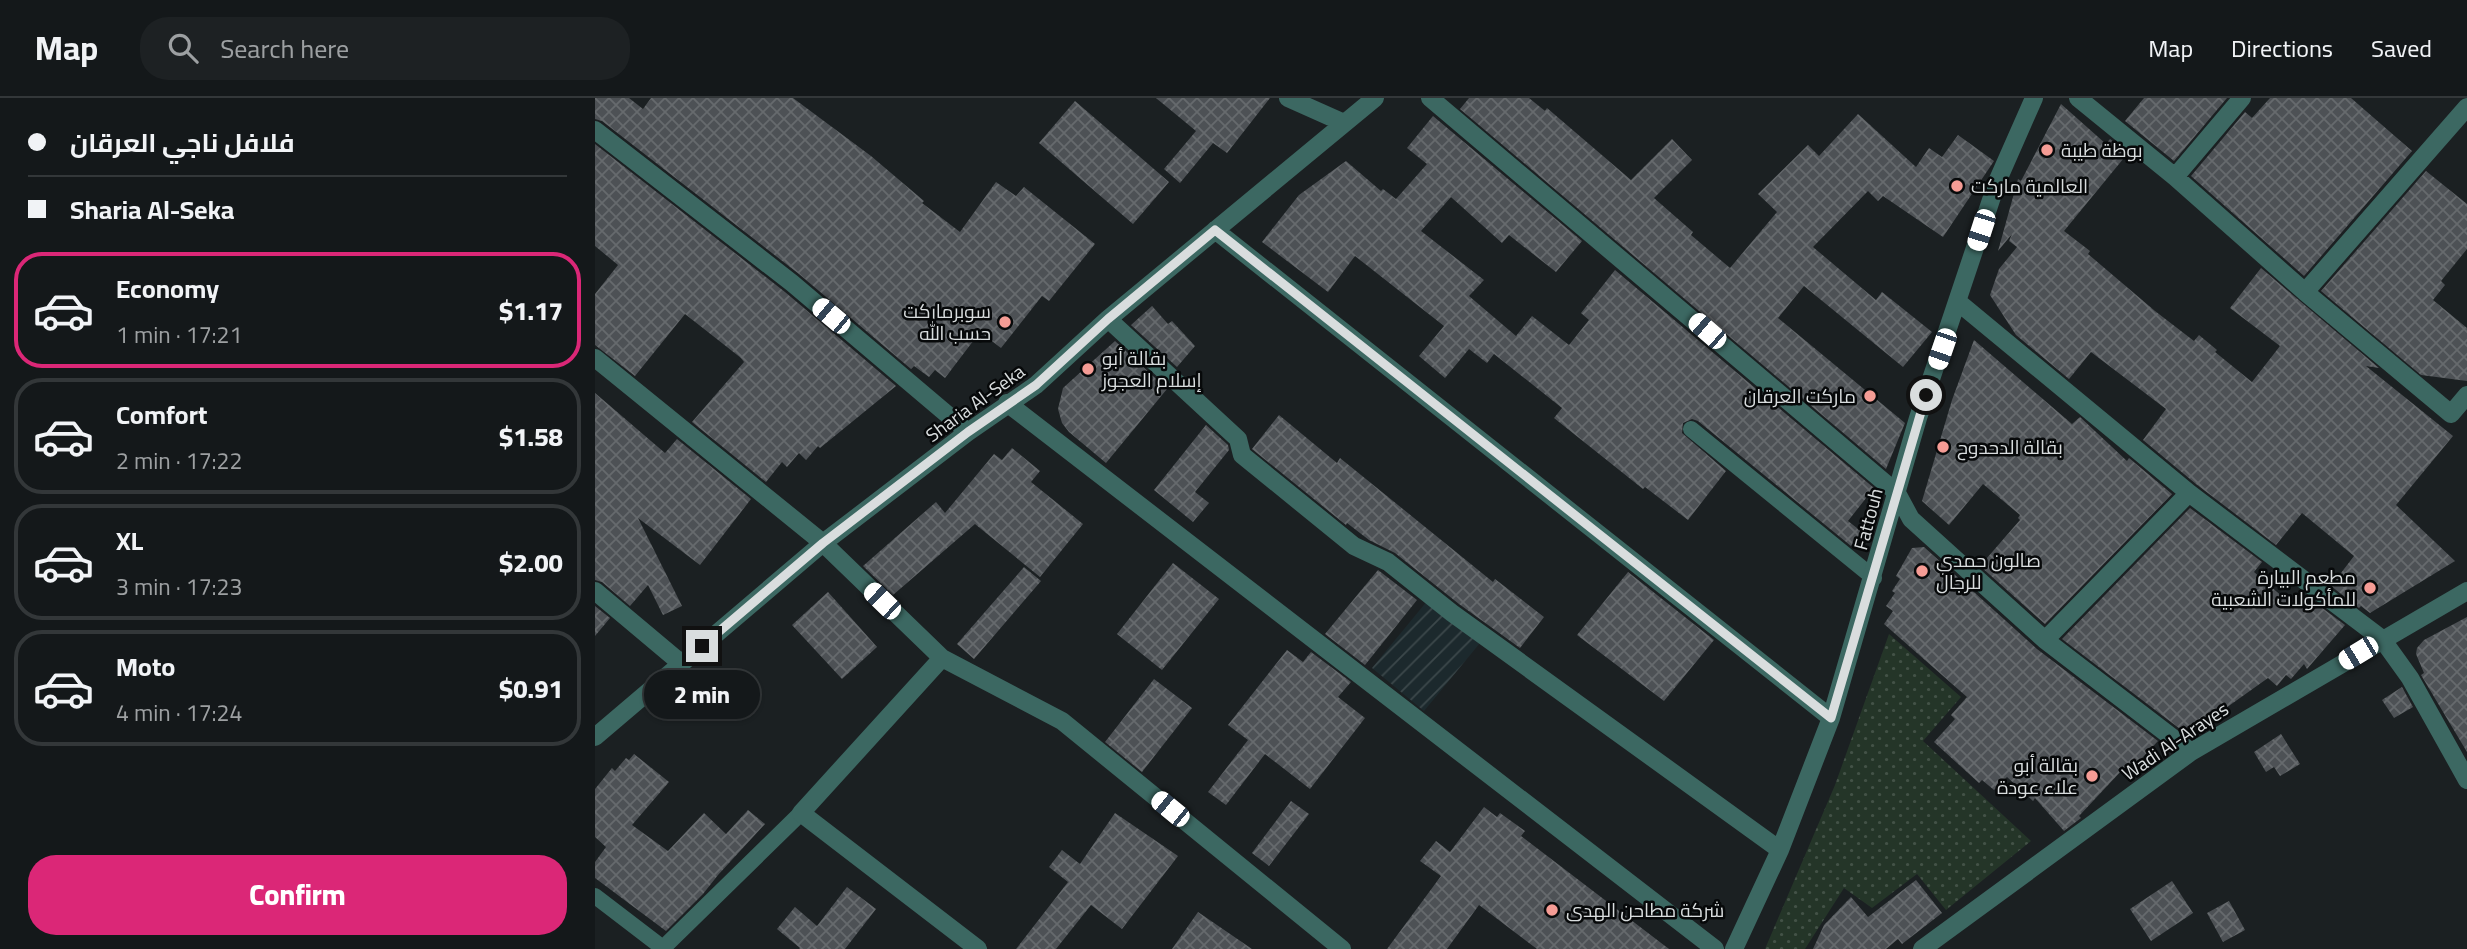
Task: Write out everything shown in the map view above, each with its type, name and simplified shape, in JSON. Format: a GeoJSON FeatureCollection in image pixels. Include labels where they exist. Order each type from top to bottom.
{"type":"FeatureCollection","features":[{"type":"Feature","properties":{"kind":"street"},"geometry":{"type":"LineString","coordinates":[[1288,98],[1344,122]]}},
{"type":"Feature","properties":{"kind":"street","name":"Sharia Al-Seka"},"geometry":{"type":"LineString","coordinates":[[595,737],[823,543],[1007,403],[1036,385],[1108,319],[1375,98]]}},
{"type":"Feature","properties":{"kind":"street"},"geometry":{"type":"LineString","coordinates":[[1430,98],[1897,492],[1911,519],[2045,640],[2190,752]]}},
{"type":"Feature","properties":{"kind":"street","name":"Fattouh"},"geometry":{"type":"LineString","coordinates":[[1734,949],[1780,850],[1831,718],[1874,579],[1918,418],[1997,182],[2034,98]]}},
{"type":"Feature","properties":{"kind":"street"},"geometry":{"type":"LineString","coordinates":[[2078,98],[2175,177],[2305,292],[2451,414],[2467,395]]}},
{"type":"Feature","properties":{"kind":"street"},"geometry":{"type":"LineString","coordinates":[[2175,177],[2242,98]]}},
{"type":"Feature","properties":{"kind":"street"},"geometry":{"type":"LineString","coordinates":[[2305,292],[2467,107]]}},
{"type":"Feature","properties":{"kind":"street"},"geometry":{"type":"LineString","coordinates":[[595,130],[792,283],[968,432]]}},
{"type":"Feature","properties":{"kind":"street"},"geometry":{"type":"LineString","coordinates":[[1215,230],[1831,718]]}},
{"type":"Feature","properties":{"kind":"street"},"geometry":{"type":"LineString","coordinates":[[1958,302],[2189,493],[2382,639],[2410,678],[2467,780]]}},
{"type":"Feature","properties":{"kind":"street"},"geometry":{"type":"LineString","coordinates":[[1108,319],[1238,439],[1242,455],[1354,546],[1388,562],[1452,613],[1780,850]]}},
{"type":"Feature","properties":{"kind":"street"},"geometry":{"type":"LineString","coordinates":[[595,358],[823,543],[942,658],[1062,721],[1342,949]]}},
{"type":"Feature","properties":{"kind":"street"},"geometry":{"type":"LineString","coordinates":[[1007,403],[1714,949]]}},
{"type":"Feature","properties":{"kind":"street"},"geometry":{"type":"LineString","coordinates":[[2045,640],[2189,493]]}},
{"type":"Feature","properties":{"kind":"street"},"geometry":{"type":"LineString","coordinates":[[595,591],[682,663]]}},
{"type":"Feature","properties":{"kind":"street","name":"Wadi Al-Arayes"},"geometry":{"type":"LineString","coordinates":[[1922,949],[2190,752],[2467,591]]}},
{"type":"Feature","properties":{"kind":"street"},"geometry":{"type":"LineString","coordinates":[[942,658],[801,813],[978,949]]}},
{"type":"Feature","properties":{"kind":"lane"},"geometry":{"type":"LineString","coordinates":[[1691,429],[1874,579]]}},
{"type":"Feature","properties":{"kind":"lane"},"geometry":{"type":"LineString","coordinates":[[595,896],[663,948],[801,813]]}},
{"type":"Feature","properties":{"kind":"shaded area"},"geometry":{"type":"Polygon","coordinates":[[[1428,600],[1480,643],[1424,711],[1372,668],[1428,600]]]}},
{"type":"Feature","properties":{"kind":"green space"},"geometry":{"type":"Polygon","coordinates":[[[1889,634],[1961,697],[1923,741],[2031,841],[1946,910],[1917,874],[1872,908],[1844,888],[1805,949],[1765,949],[1835,785],[1889,634]]]}},
{"type":"Feature","properties":{"kind":"building"},"geometry":{"type":"Polygon","coordinates":[[[595,98],[629,98],[643,109],[651,98],[793,98],[871,156],[924,201],[922,203],[960,232],[996,182],[1016,196],[1024,187],[1095,244],[1049,301],[1042,296],[1001,348],[980,332],[945,378],[935,370],[929,377],[914,366],[911,369],[799,274],[602,121],[595,119],[595,98]]]}},
{"type":"Feature","properties":{"kind":"building"},"geometry":{"type":"Polygon","coordinates":[[[1156,98],[1270,98],[1227,153],[1213,143],[1180,183],[1164,169],[1196,131],[1156,98]]]}},
{"type":"Feature","properties":{"kind":"building"},"geometry":{"type":"Polygon","coordinates":[[[1469,98],[1529,98],[1545,111],[1547,108],[1631,180],[1672,139],[1692,160],[1654,198],[1693,232],[1691,235],[1730,268],[1777,212],[1758,194],[1808,145],[1819,156],[1858,114],[1916,167],[1929,148],[1942,157],[1958,135],[1994,161],[1943,237],[1883,196],[1878,201],[1868,191],[1813,247],[1876,300],[1882,292],[1932,332],[1903,367],[1804,286],[1778,318],[1905,423],[1886,469],[1460,109],[1469,98]]]}},
{"type":"Feature","properties":{"kind":"building"},"geometry":{"type":"Polygon","coordinates":[[[2144,98],[2227,98],[2174,161],[2125,121],[2144,98]]]}},
{"type":"Feature","properties":{"kind":"building"},"geometry":{"type":"Polygon","coordinates":[[[2270,98],[2351,98],[2412,151],[2304,276],[2191,176],[2245,112],[2252,118],[2270,98]]]}},
{"type":"Feature","properties":{"kind":"building"},"geometry":{"type":"Polygon","coordinates":[[[1075,101],[1169,182],[1133,224],[1039,143],[1075,101]]]}},
{"type":"Feature","properties":{"kind":"building"},"geometry":{"type":"Polygon","coordinates":[[[2061,104],[2106,144],[2110,139],[2128,153],[2064,231],[2090,251],[2088,254],[2155,311],[2194,341],[2199,335],[2217,350],[2215,352],[2252,382],[2280,346],[2230,308],[2261,268],[2379,368],[2366,366],[2453,436],[2396,505],[2455,561],[2370,613],[2361,606],[2359,608],[2331,586],[2354,556],[2302,513],[2276,545],[2143,440],[2166,409],[2091,352],[2069,379],[2016,335],[1990,295],[1999,269],[2017,247],[2009,241],[2012,234],[1998,251],[2018,179],[2021,181],[2061,104]]]}},
{"type":"Feature","properties":{"kind":"building"},"geometry":{"type":"Polygon","coordinates":[[[1433,116],[1582,241],[1556,272],[1509,235],[1502,243],[1451,197],[1421,231],[1484,280],[1469,296],[1516,336],[1532,316],[1569,345],[1589,320],[1581,313],[1615,270],[1874,488],[1848,521],[1862,532],[1851,546],[1698,421],[1692,419],[1683,423],[1682,433],[1726,471],[1688,520],[1645,487],[1643,489],[1554,418],[1562,408],[1494,354],[1487,363],[1469,349],[1445,378],[1419,356],[1444,326],[1355,256],[1328,292],[1262,242],[1299,195],[1346,161],[1381,191],[1383,189],[1396,199],[1427,164],[1407,148],[1433,116]]]}},
{"type":"Feature","properties":{"kind":"building"},"geometry":{"type":"Polygon","coordinates":[[[595,144],[785,292],[896,386],[820,448],[818,446],[806,460],[799,453],[787,467],[782,462],[766,482],[692,422],[744,362],[741,358],[685,314],[635,376],[595,345],[595,294],[618,265],[595,246],[595,144]]]}},
{"type":"Feature","properties":{"kind":"building"},"geometry":{"type":"Polygon","coordinates":[[[2426,171],[2467,204],[2467,249],[2441,281],[2445,285],[2433,300],[2467,328],[2467,381],[2421,375],[2321,291],[2426,171]]]}},
{"type":"Feature","properties":{"kind":"building"},"geometry":{"type":"Polygon","coordinates":[[[1152,306],[1168,324],[1172,321],[1195,346],[1177,367],[1131,325],[1152,306]]]}},
{"type":"Feature","properties":{"kind":"building"},"geometry":{"type":"Polygon","coordinates":[[[1974,340],[2072,424],[2080,417],[2127,461],[2129,458],[2172,494],[2045,624],[1980,566],[2020,520],[2020,515],[1983,484],[1949,525],[1922,501],[1952,400],[1974,340]]]}},
{"type":"Feature","properties":{"kind":"building"},"geometry":{"type":"Polygon","coordinates":[[[1115,341],[1167,389],[1106,463],[1069,432],[1062,423],[1058,409],[1063,388],[1115,341]]]}},
{"type":"Feature","properties":{"kind":"building"},"geometry":{"type":"Polygon","coordinates":[[[595,393],[665,453],[677,439],[751,499],[700,565],[638,518],[682,606],[663,615],[648,585],[630,606],[602,582],[595,580],[595,393]]]}},
{"type":"Feature","properties":{"kind":"building"},"geometry":{"type":"Polygon","coordinates":[[[1279,415],[1337,463],[1340,458],[1493,582],[1495,579],[1544,617],[1520,648],[1395,553],[1369,540],[1347,523],[1346,525],[1252,449],[1279,415]]]}},
{"type":"Feature","properties":{"kind":"building"},"geometry":{"type":"Polygon","coordinates":[[[1206,425],[1228,445],[1229,450],[1195,492],[1209,503],[1193,522],[1154,490],[1206,425]]]}},
{"type":"Feature","properties":{"kind":"building"},"geometry":{"type":"Polygon","coordinates":[[[1012,448],[1040,471],[1031,482],[1083,524],[1040,577],[975,524],[893,595],[863,566],[936,502],[945,513],[994,454],[1002,460],[1012,448]]]}},
{"type":"Feature","properties":{"kind":"building"},"geometry":{"type":"Polygon","coordinates":[[[2190,508],[2262,562],[2254,572],[2292,605],[2297,600],[2311,612],[2317,604],[2345,625],[2307,669],[2304,664],[2291,679],[2286,675],[2277,686],[2268,678],[2188,735],[2062,639],[2190,508]]]}},
{"type":"Feature","properties":{"kind":"building"},"geometry":{"type":"Polygon","coordinates":[[[1924,547],[2037,649],[2158,741],[2128,773],[2123,769],[2079,816],[2081,818],[2064,831],[2035,798],[2033,801],[2007,777],[1994,790],[1982,780],[1979,783],[1934,742],[1955,719],[1951,715],[1967,697],[1884,624],[1893,611],[1886,606],[1900,579],[1896,576],[1912,548],[1924,547]]]}},
{"type":"Feature","properties":{"kind":"building"},"geometry":{"type":"Polygon","coordinates":[[[1173,563],[1219,599],[1162,670],[1117,634],[1173,563]]]}},
{"type":"Feature","properties":{"kind":"building"},"geometry":{"type":"Polygon","coordinates":[[[1024,567],[1041,581],[974,659],[957,644],[1024,567]]]}},
{"type":"Feature","properties":{"kind":"building"},"geometry":{"type":"Polygon","coordinates":[[[1378,570],[1417,600],[1365,665],[1325,634],[1378,570]]]}},
{"type":"Feature","properties":{"kind":"building"},"geometry":{"type":"Polygon","coordinates":[[[1628,572],[1714,640],[1664,701],[1577,635],[1628,572]]]}},
{"type":"Feature","properties":{"kind":"building"},"geometry":{"type":"Polygon","coordinates":[[[828,592],[877,647],[842,679],[792,625],[828,592]]]}},
{"type":"Feature","properties":{"kind":"building"},"geometry":{"type":"Polygon","coordinates":[[[595,606],[610,618],[595,636],[595,606]]]}},
{"type":"Feature","properties":{"kind":"building"},"geometry":{"type":"Polygon","coordinates":[[[2467,617],[2467,752],[2421,675],[2424,673],[2416,654],[2417,648],[2424,640],[2467,617]]]}},
{"type":"Feature","properties":{"kind":"building"},"geometry":{"type":"Polygon","coordinates":[[[1287,650],[1303,662],[1311,652],[1351,682],[1338,697],[1365,718],[1310,789],[1265,754],[1226,805],[1208,792],[1248,740],[1228,725],[1287,650]]]}},
{"type":"Feature","properties":{"kind":"building"},"geometry":{"type":"Polygon","coordinates":[[[1154,679],[1192,708],[1142,772],[1105,742],[1154,679]]]}},
{"type":"Feature","properties":{"kind":"building"},"geometry":{"type":"Polygon","coordinates":[[[2402,687],[2413,707],[2394,718],[2382,700],[2402,687]]]}},
{"type":"Feature","properties":{"kind":"building"},"geometry":{"type":"Polygon","coordinates":[[[2281,734],[2300,764],[2280,776],[2274,767],[2266,772],[2254,752],[2281,734]]]}},
{"type":"Feature","properties":{"kind":"building"},"geometry":{"type":"Polygon","coordinates":[[[634,754],[669,782],[632,825],[668,851],[704,813],[726,834],[748,810],[765,824],[666,931],[595,878],[595,862],[606,847],[595,837],[595,789],[612,768],[615,771],[626,758],[629,760],[634,754]]]}},
{"type":"Feature","properties":{"kind":"building"},"geometry":{"type":"Polygon","coordinates":[[[1291,801],[1309,814],[1269,866],[1252,853],[1291,801]]]}},
{"type":"Feature","properties":{"kind":"building","name":"شركة مطاحن الهدى"},"geometry":{"type":"Polygon","coordinates":[[[1484,807],[1497,817],[1500,813],[1525,831],[1521,836],[1669,949],[1537,949],[1479,905],[1447,949],[1387,949],[1441,876],[1420,861],[1436,841],[1450,852],[1484,807]]]}},
{"type":"Feature","properties":{"kind":"building"},"geometry":{"type":"Polygon","coordinates":[[[1115,813],[1178,856],[1122,929],[1091,905],[1056,949],[1016,949],[1068,882],[1049,867],[1062,850],[1080,864],[1115,813]]]}},
{"type":"Feature","properties":{"kind":"building"},"geometry":{"type":"Polygon","coordinates":[[[1916,880],[1942,913],[1902,944],[1898,939],[1886,949],[1813,949],[1824,925],[1851,897],[1868,917],[1916,880]]]}},
{"type":"Feature","properties":{"kind":"building"},"geometry":{"type":"Polygon","coordinates":[[[2172,881],[2193,913],[2151,941],[2130,909],[2172,881]]]}},
{"type":"Feature","properties":{"kind":"building"},"geometry":{"type":"Polygon","coordinates":[[[847,887],[876,909],[845,949],[799,949],[777,929],[795,907],[817,926],[847,887]]]}},
{"type":"Feature","properties":{"kind":"building"},"geometry":{"type":"Polygon","coordinates":[[[2229,901],[2245,930],[2223,942],[2207,913],[2229,901]]]}},
{"type":"Feature","properties":{"kind":"building"},"geometry":{"type":"Polygon","coordinates":[[[1198,912],[1252,949],[1172,949],[1198,912]]]}},
{"type":"Feature","properties":{"kind":"place","name":"بوظة طيبة"},"geometry":{"type":"Point","coordinates":[2047,150]}},
{"type":"Feature","properties":{"kind":"place","name":"العالمية ماركت"},"geometry":{"type":"Point","coordinates":[1957,186]}},
{"type":"Feature","properties":{"kind":"place","name":"سوبرماركت حسب الله"},"geometry":{"type":"Point","coordinates":[1005,322]}},
{"type":"Feature","properties":{"kind":"place","name":"بقالة أبو إسلام العجوز"},"geometry":{"type":"Point","coordinates":[1088,369]}},
{"type":"Feature","properties":{"kind":"place","name":"ماركت العرقان"},"geometry":{"type":"Point","coordinates":[1870,396]}},
{"type":"Feature","properties":{"kind":"place","name":"بقالة الدحدوح"},"geometry":{"type":"Point","coordinates":[1943,447]}},
{"type":"Feature","properties":{"kind":"place","name":"صالون حمدي للرجال"},"geometry":{"type":"Point","coordinates":[1922,571]}},
{"type":"Feature","properties":{"kind":"place","name":"مطعم البيارة للمأكولات الشعبية"},"geometry":{"type":"Point","coordinates":[2370,588]}},
{"type":"Feature","properties":{"kind":"place","name":"بقالة أبو علاء عودة"},"geometry":{"type":"Point","coordinates":[2092,776]}},
{"type":"Feature","properties":{"kind":"place","name":"شركة مطاحن الهدى"},"geometry":{"type":"Point","coordinates":[1552,910]}},
{"type":"Feature","properties":{"kind":"route"},"geometry":{"type":"LineString","coordinates":[[702,646],[823,543],[1007,403],[1036,385],[1108,319],[1215,230],[1831,718],[1926,395]]}}]}
